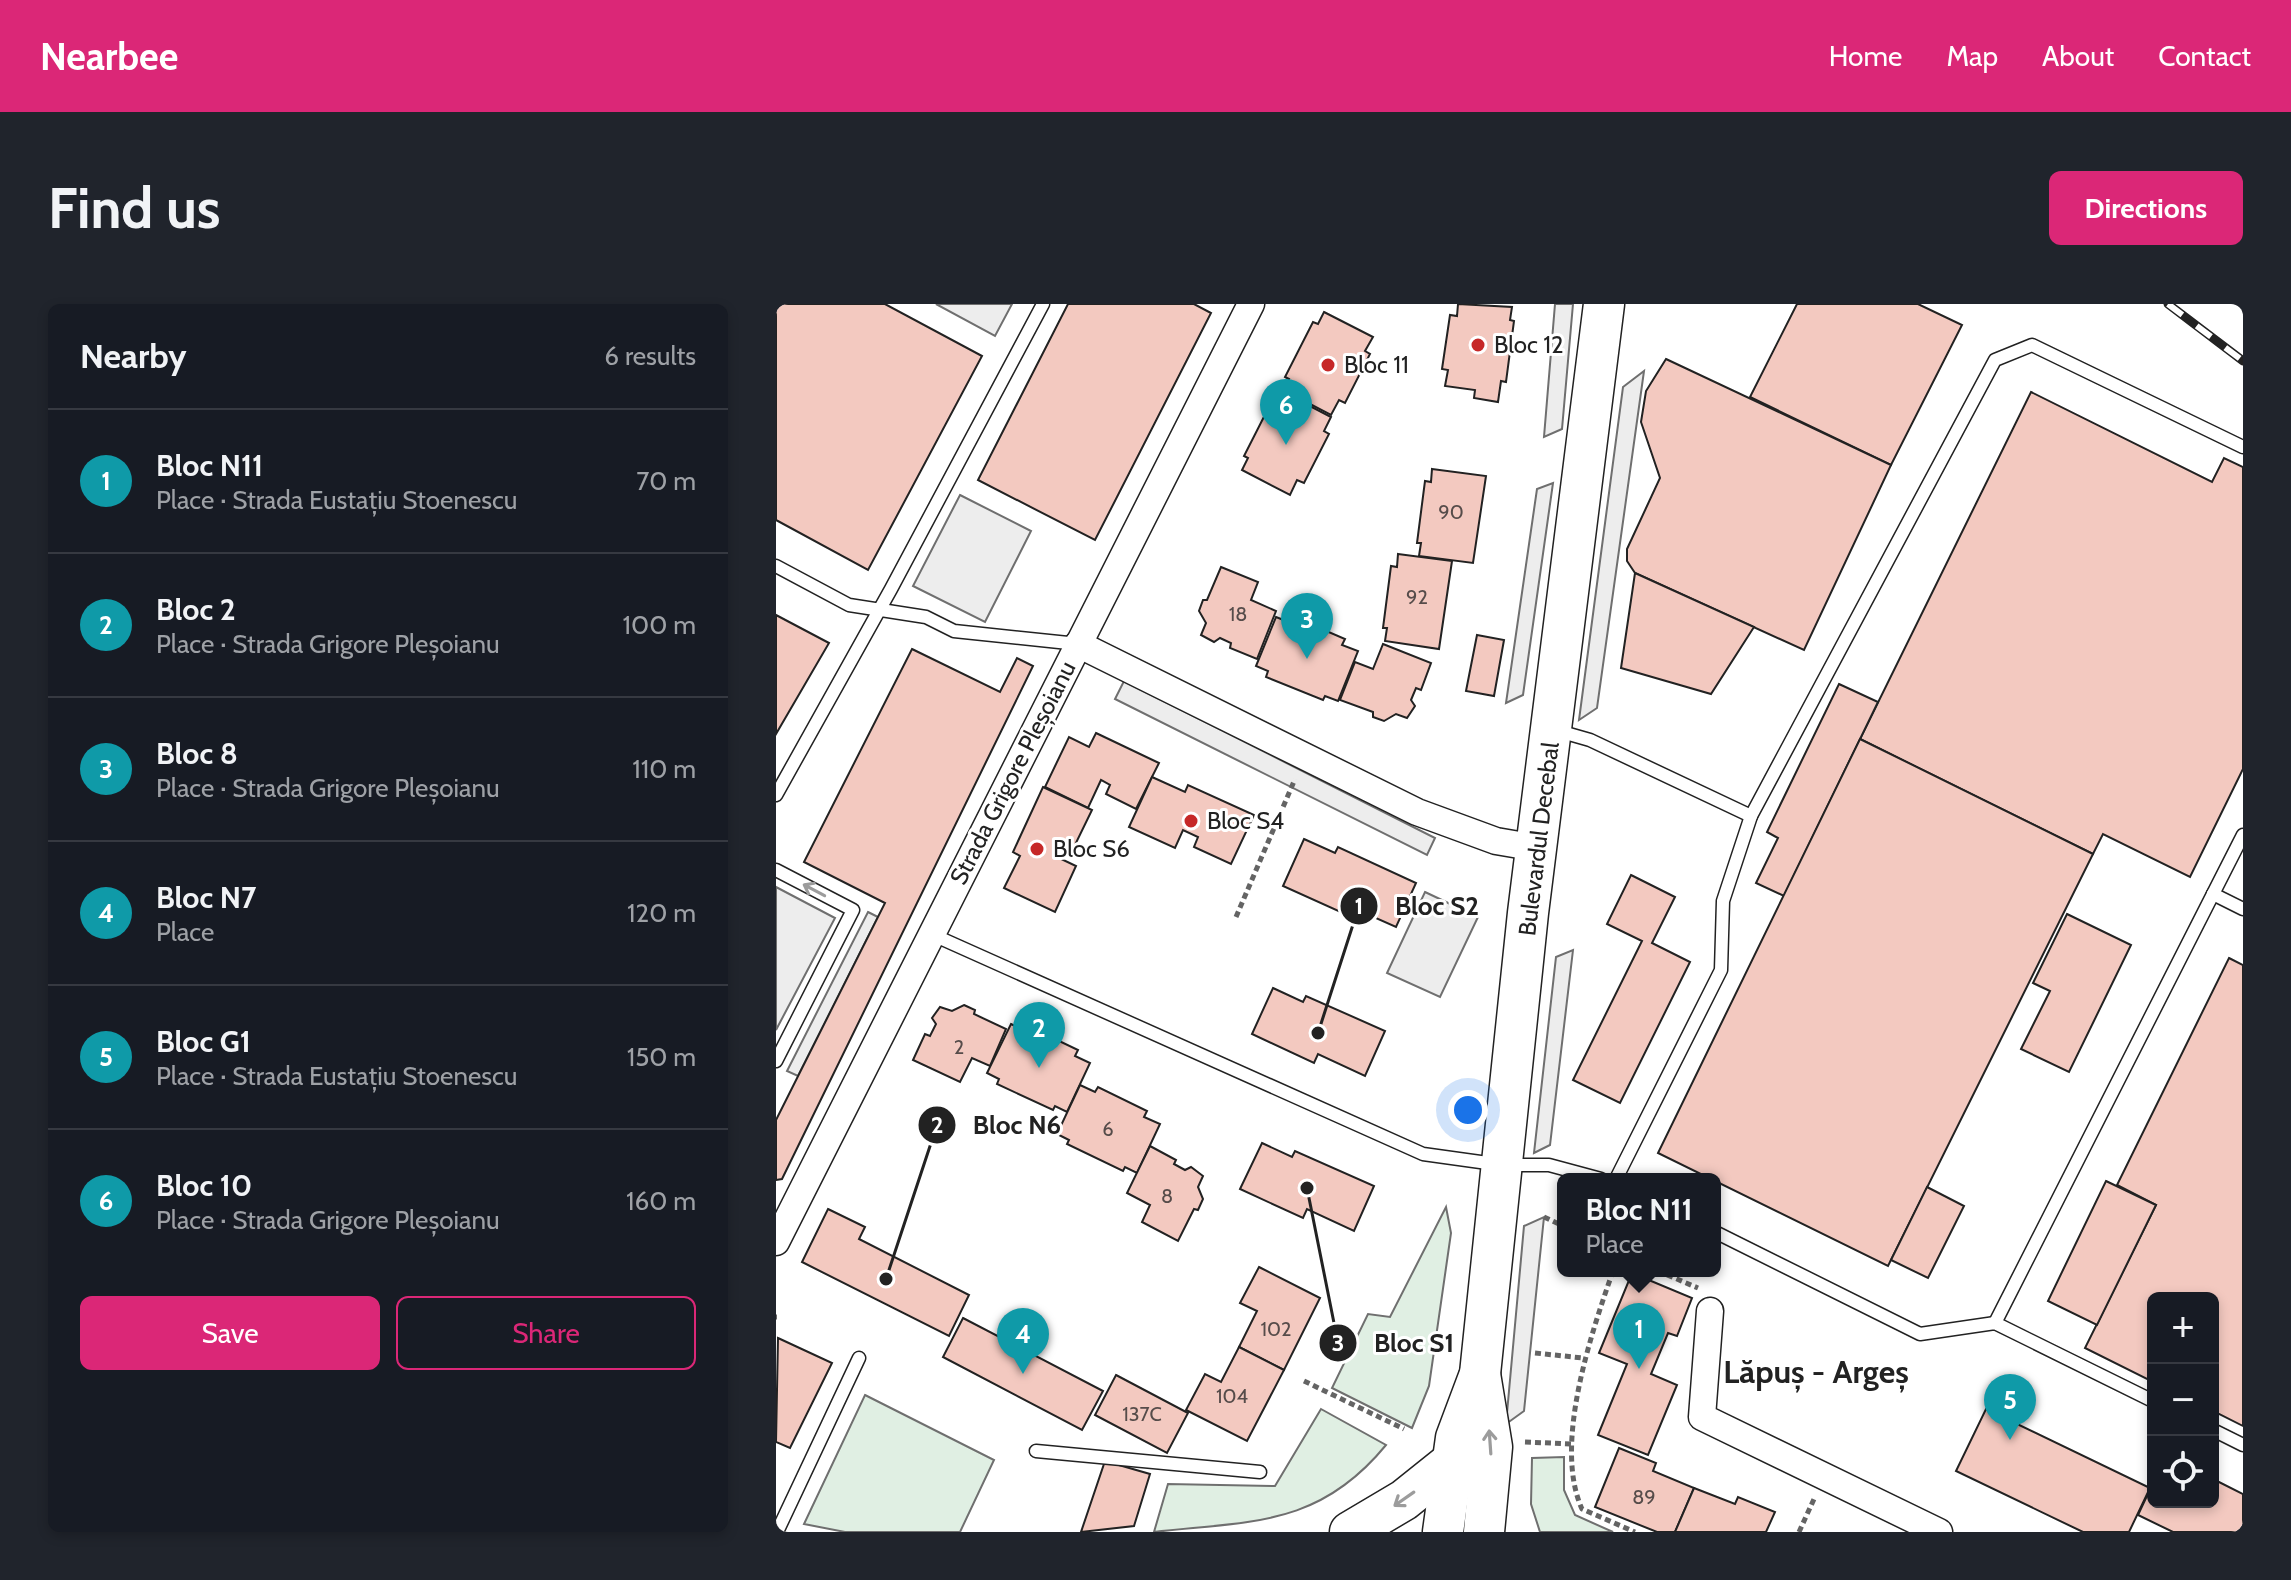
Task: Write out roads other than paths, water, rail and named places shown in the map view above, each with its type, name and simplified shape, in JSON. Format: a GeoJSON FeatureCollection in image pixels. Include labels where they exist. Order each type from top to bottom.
{"type":"FeatureCollection","features":[{"type":"Feature","properties":{"kind":"main road","name":"Bulevardul Decebal"},"geometry":{"type":"LineString","coordinates":[[1443,1532],[1456,1438],[1480,1374],[1537,848],[1604,304]]}},
{"type":"Feature","properties":{"kind":"main road","name":"Bulevardul Decebal"},"geometry":{"type":"LineString","coordinates":[[1480,1374],[1492,1447],[1487,1525]]}},
{"type":"Feature","properties":{"kind":"main road"},"geometry":{"type":"LineString","coordinates":[[1350,1532],[1404,1500],[1454,1460]]}},
{"type":"Feature","properties":{"kind":"street","name":"Strada Grigore Pleșoianu"},"geometry":{"type":"LineString","coordinates":[[779,1229],[1251,304]]}},
{"type":"Feature","properties":{"kind":"street"},"geometry":{"type":"LineString","coordinates":[[1078,644],[1417,812],[1496,841],[1537,848]]}},
{"type":"Feature","properties":{"kind":"street"},"geometry":{"type":"LineString","coordinates":[[1710,1311],[1702,1417],[1939,1532]]}},
{"type":"Feature","properties":{"kind":"lane"},"geometry":{"type":"LineString","coordinates":[[776,795],[880,610],[1043,304]]}},
{"type":"Feature","properties":{"kind":"lane"},"geometry":{"type":"LineString","coordinates":[[1619,1173],[1721,970],[1723,901],[1751,816],[1995,360],[2032,345],[2243,447]]}},
{"type":"Feature","properties":{"kind":"lane"},"geometry":{"type":"LineString","coordinates":[[776,566],[849,605],[926,617],[954,631],[1078,644]]}},
{"type":"Feature","properties":{"kind":"lane"},"geometry":{"type":"LineString","coordinates":[[1552,730],[1590,740],[1751,816]]}},
{"type":"Feature","properties":{"kind":"lane"},"geometry":{"type":"LineString","coordinates":[[1995,1323],[2243,835]]}},
{"type":"Feature","properties":{"kind":"lane"},"geometry":{"type":"LineString","coordinates":[[776,870],[853,910],[776,1061]]}},
{"type":"Feature","properties":{"kind":"lane"},"geometry":{"type":"LineString","coordinates":[[2213,894],[2243,909]]}},
{"type":"Feature","properties":{"kind":"lane"},"geometry":{"type":"LineString","coordinates":[[931,934],[1423,1154],[1502,1165],[1549,1165],[1579,1173]]}},
{"type":"Feature","properties":{"kind":"lane"},"geometry":{"type":"LineString","coordinates":[[1721,1235],[1920,1334],[1995,1323],[2147,1398]]}},
{"type":"Feature","properties":{"kind":"lane"},"geometry":{"type":"LineString","coordinates":[[777,1532],[859,1358]]}},
{"type":"Feature","properties":{"kind":"lane"},"geometry":{"type":"LineString","coordinates":[[2219,1433],[2243,1445]]}},
{"type":"Feature","properties":{"kind":"lane"},"geometry":{"type":"LineString","coordinates":[[1036,1451],[1260,1472]]}},
{"type":"Feature","properties":{"kind":"railway"},"geometry":{"type":"LineString","coordinates":[[2168,304],[2243,361]]}},
{"type":"Feature","properties":{"kind":"place","name":"Bloc 12"},"geometry":{"type":"Point","coordinates":[1478,345]}},
{"type":"Feature","properties":{"kind":"place","name":"Bloc 11"},"geometry":{"type":"Point","coordinates":[1328,365]}},
{"type":"Feature","properties":{"kind":"place","name":"Bloc 10"},"geometry":{"type":"Point","coordinates":[1286,445]}},
{"type":"Feature","properties":{"kind":"place","name":"Bloc 8"},"geometry":{"type":"Point","coordinates":[1307,659]}},
{"type":"Feature","properties":{"kind":"place","name":"Bloc S4"},"geometry":{"type":"Point","coordinates":[1191,821]}},
{"type":"Feature","properties":{"kind":"place","name":"Bloc S6"},"geometry":{"type":"Point","coordinates":[1037,849]}},
{"type":"Feature","properties":{"kind":"place","name":"Bloc S2"},"geometry":{"type":"Point","coordinates":[1318,1033]}},
{"type":"Feature","properties":{"kind":"place","name":"Bloc 2"},"geometry":{"type":"Point","coordinates":[1039,1068]}},
{"type":"Feature","properties":{"kind":"place","name":"Bloc S1"},"geometry":{"type":"Point","coordinates":[1307,1188]}},
{"type":"Feature","properties":{"kind":"place","name":"Bloc N6"},"geometry":{"type":"Point","coordinates":[886,1279]}},
{"type":"Feature","properties":{"kind":"place","name":"Bloc N11"},"geometry":{"type":"Point","coordinates":[1639,1369]}},
{"type":"Feature","properties":{"kind":"place","name":"Bloc N7"},"geometry":{"type":"Point","coordinates":[1023,1374]}},
{"type":"Feature","properties":{"kind":"place","name":"Bloc G1"},"geometry":{"type":"Point","coordinates":[2010,1440]}},
{"type":"Feature","properties":{"kind":"district","name":"Lăpuș - Argeș"},"geometry":{"type":"Point","coordinates":[1816,1372]}}]}
